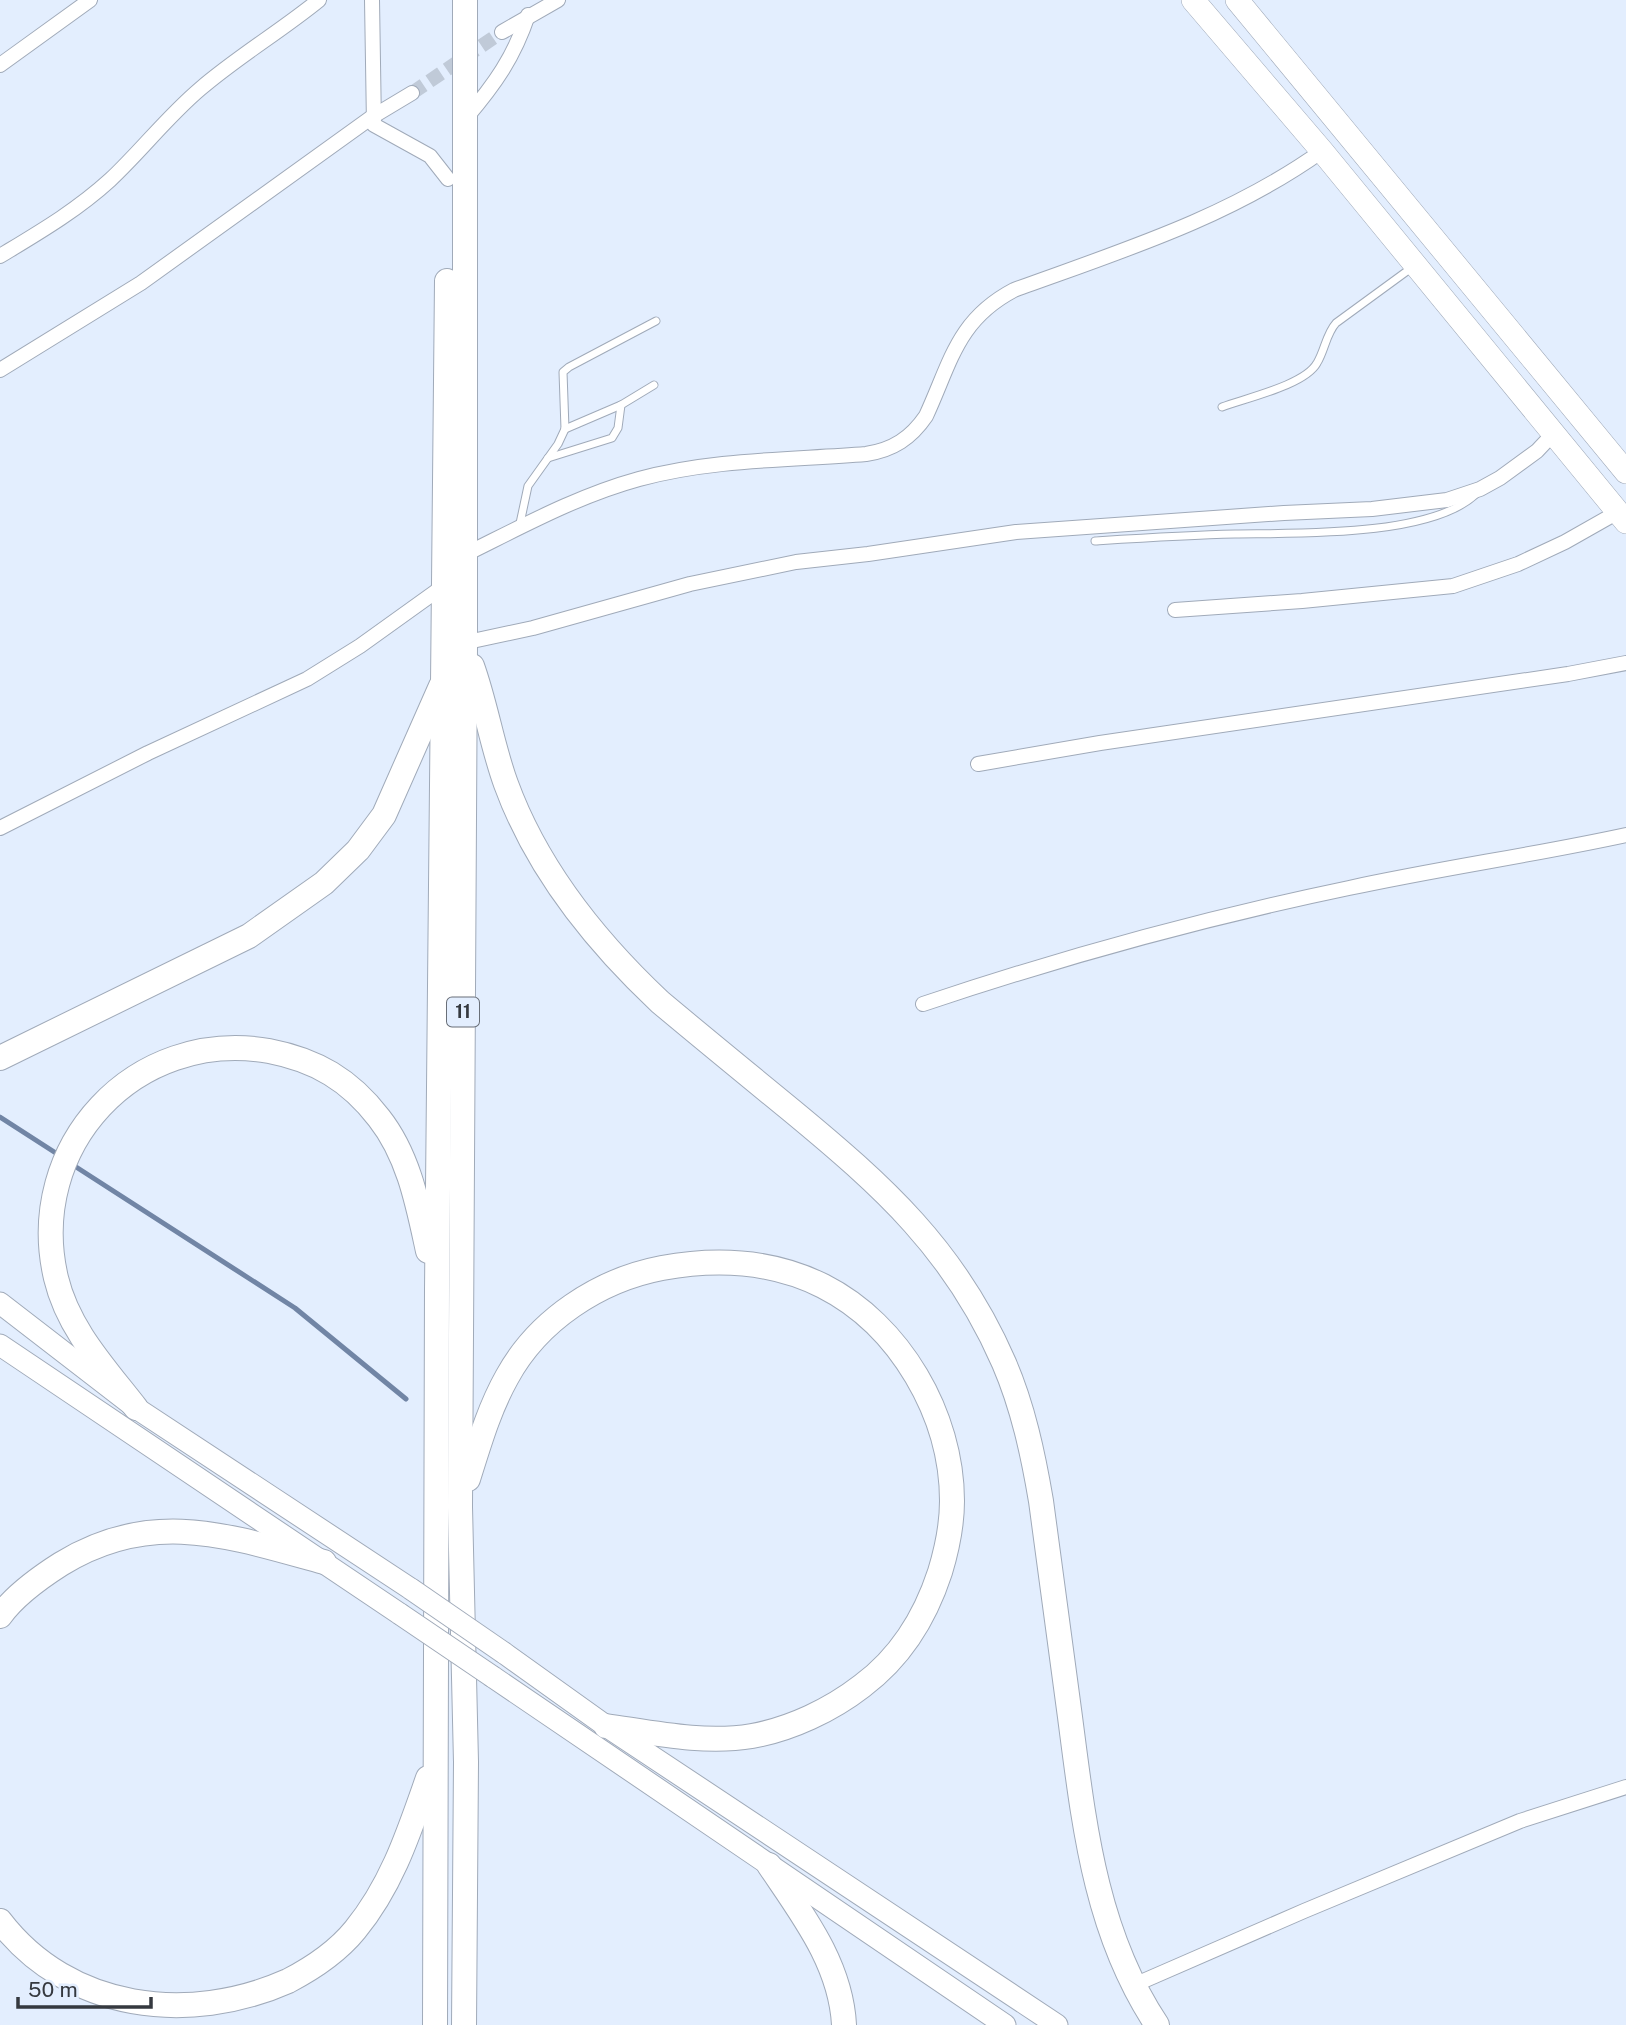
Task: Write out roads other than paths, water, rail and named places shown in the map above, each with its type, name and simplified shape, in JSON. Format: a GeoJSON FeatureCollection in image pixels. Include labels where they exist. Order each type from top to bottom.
{"type":"FeatureCollection","features":[{"type":"Feature","properties":{"kind":"highway","name":"11"},"geometry":{"type":"LineString","coordinates":[[435,2025],[437,1289],[450,0]]}},
{"type":"Feature","properties":{"kind":"highway","name":"11"},"geometry":{"type":"LineString","coordinates":[[464,0],[460,1507],[466,1762],[464,2025]]}},
{"type":"Feature","properties":{"kind":"highway"},"geometry":{"type":"LineString","coordinates":[[464,645],[514,804],[537,850],[573,905],[632,975],[660,1002],[853,1162],[897,1203],[956,1276],[990,1334],[1005,1365],[1019,1405],[1035,1468],[1089,1857],[1109,1926],[1134,1986],[1157,2025]]}},
{"type":"Feature","properties":{"kind":"highway"},"geometry":{"type":"LineString","coordinates":[[0,1058],[249,936],[324,883],[358,850],[384,815],[444,679]]}},
{"type":"Feature","properties":{"kind":"highway"},"geometry":{"type":"LineString","coordinates":[[136,1408],[77,1329],[56,1279],[52,1253],[54,1200],[66,1157],[76,1137],[90,1119],[130,1080],[148,1068],[207,1048],[248,1048],[308,1062],[336,1075],[361,1096],[381,1120],[399,1149],[413,1186],[437,1289]]}},
{"type":"Feature","properties":{"kind":"highway"},"geometry":{"type":"LineString","coordinates":[[460,1507],[482,1432],[495,1401],[524,1350],[576,1302],[625,1278],[652,1270],[709,1262],[759,1266],[804,1278],[824,1287],[863,1314],[897,1348],[912,1369],[942,1433],[950,1467],[952,1503],[947,1549],[933,1594],[921,1619],[892,1660],[874,1677],[835,1705],[811,1717],[752,1736],[695,1738],[606,1727]]}},
{"type":"Feature","properties":{"kind":"highway"},"geometry":{"type":"LineString","coordinates":[[0,1616],[30,1586],[74,1556],[104,1542],[141,1533],[191,1531],[216,1534],[324,1562]]}},
{"type":"Feature","properties":{"kind":"highway"},"geometry":{"type":"LineString","coordinates":[[0,1921],[41,1961],[83,1987],[106,1997],[157,2008],[184,2008],[233,2003],[262,1993],[320,1962],[354,1931],[372,1908],[402,1853],[434,1761]]}},
{"type":"Feature","properties":{"kind":"highway"},"geometry":{"type":"LineString","coordinates":[[769,1865],[813,1930],[830,1966],[844,2025]]}},
{"type":"Feature","properties":{"kind":"main road"},"geometry":{"type":"LineString","coordinates":[[1193,0],[1322,151],[1622,517]]}},
{"type":"Feature","properties":{"kind":"main road"},"geometry":{"type":"LineString","coordinates":[[1237,0],[1626,472]]}},
{"type":"Feature","properties":{"kind":"main road"},"geometry":{"type":"LineString","coordinates":[[0,1303],[136,1408],[411,1589],[606,1727],[1057,2025]]}},
{"type":"Feature","properties":{"kind":"main road"},"geometry":{"type":"LineString","coordinates":[[0,1345],[1005,2025]]}},
{"type":"Feature","properties":{"kind":"street"},"geometry":{"type":"LineString","coordinates":[[0,65],[90,0]]}},
{"type":"Feature","properties":{"kind":"street"},"geometry":{"type":"LineString","coordinates":[[0,256],[83,203],[131,160],[202,87],[320,0]]}},
{"type":"Feature","properties":{"kind":"street"},"geometry":{"type":"LineString","coordinates":[[372,0],[372,117],[376,129],[424,152],[436,162],[448,179]]}},
{"type":"Feature","properties":{"kind":"street"},"geometry":{"type":"LineString","coordinates":[[502,32],[558,0]]}},
{"type":"Feature","properties":{"kind":"street"},"geometry":{"type":"LineString","coordinates":[[465,119],[502,73],[515,50],[528,15]]}},
{"type":"Feature","properties":{"kind":"street"},"geometry":{"type":"LineString","coordinates":[[0,370],[141,283],[372,117],[412,93]]}},
{"type":"Feature","properties":{"kind":"street"},"geometry":{"type":"LineString","coordinates":[[464,555],[597,492],[666,473],[717,466],[866,454],[890,449],[910,436],[926,416],[964,332],[987,306],[1014,290],[1217,214],[1275,183],[1322,151]]}},
{"type":"Feature","properties":{"kind":"street"},"geometry":{"type":"LineString","coordinates":[[464,645],[690,584],[796,562],[1040,530],[1401,507],[1447,500],[1480,489],[1520,466],[1553,434]]}},
{"type":"Feature","properties":{"kind":"street"},"geometry":{"type":"LineString","coordinates":[[1175,610],[1453,586],[1518,564],[1622,517]]}},
{"type":"Feature","properties":{"kind":"street"},"geometry":{"type":"LineString","coordinates":[[0,828],[148,753],[307,679],[360,646],[445,585]]}},
{"type":"Feature","properties":{"kind":"street"},"geometry":{"type":"LineString","coordinates":[[978,764],[1626,663]]}},
{"type":"Feature","properties":{"kind":"street"},"geometry":{"type":"LineString","coordinates":[[923,1004],[1068,957],[1197,922],[1350,888],[1626,835]]}},
{"type":"Feature","properties":{"kind":"street"},"geometry":{"type":"LineString","coordinates":[[1134,1986],[1304,1911],[1520,1821],[1626,1787]]}},
{"type":"Feature","properties":{"kind":"lane"},"geometry":{"type":"LineString","coordinates":[[1222,407],[1307,375],[1318,363],[1330,331],[1336,323],[1414,266]]}},
{"type":"Feature","properties":{"kind":"lane"},"geometry":{"type":"LineString","coordinates":[[519,528],[528,486],[565,429],[562,380],[566,369],[656,321]]}},
{"type":"Feature","properties":{"kind":"lane"},"geometry":{"type":"LineString","coordinates":[[565,429],[621,405],[654,385]]}},
{"type":"Feature","properties":{"kind":"lane"},"geometry":{"type":"LineString","coordinates":[[548,458],[612,438],[618,428],[621,405]]}},
{"type":"Feature","properties":{"kind":"lane"},"geometry":{"type":"LineString","coordinates":[[1095,541],[1329,533],[1369,529],[1414,522],[1455,509],[1469,501],[1480,489]]}},
{"type":"Feature","properties":{"kind":"waterway"},"geometry":{"type":"LineString","coordinates":[[0,1117],[62,1157]]}},
{"type":"Feature","properties":{"kind":"waterway"},"geometry":{"type":"LineString","coordinates":[[73,1165],[295,1308],[406,1399]]}},
{"type":"Feature","properties":{"kind":"tunnel"},"geometry":{"type":"LineString","coordinates":[[412,93],[502,32]]}}]}
